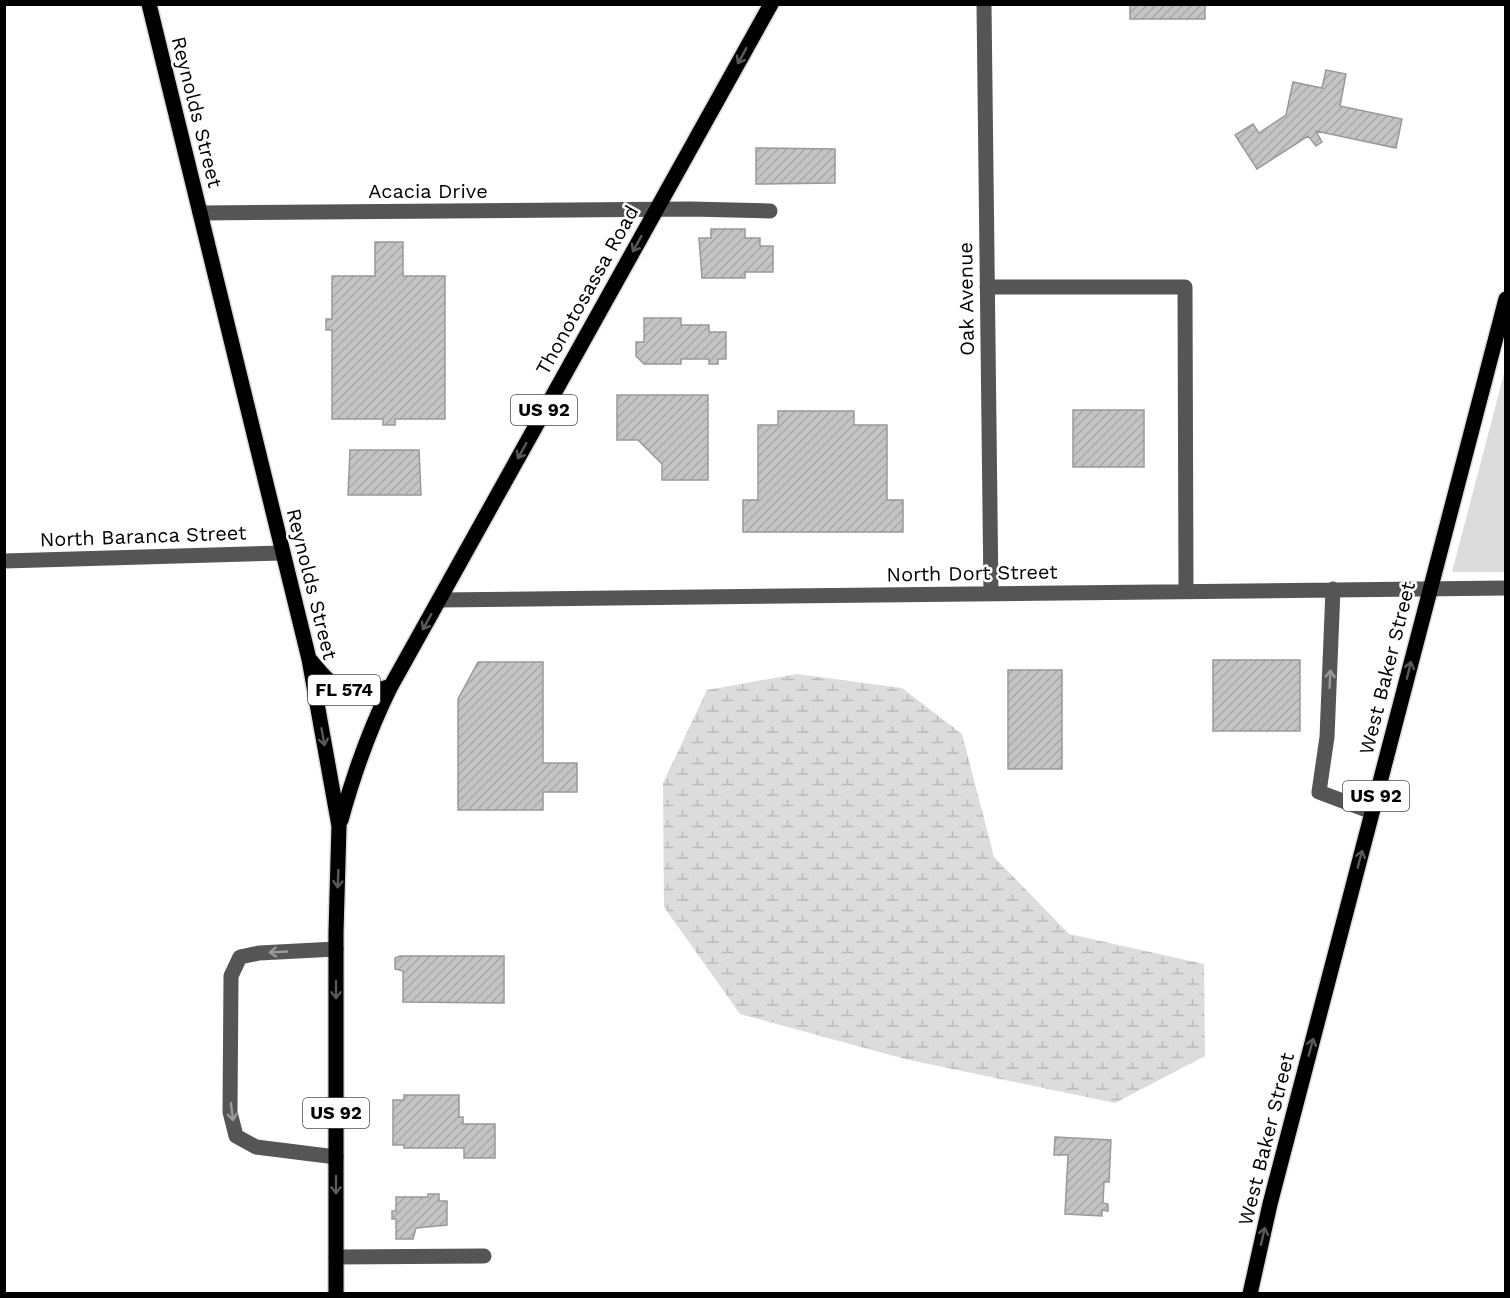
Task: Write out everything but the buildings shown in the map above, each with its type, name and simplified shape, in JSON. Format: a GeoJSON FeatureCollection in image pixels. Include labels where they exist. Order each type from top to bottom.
{"type":"FeatureCollection","features":[{"type":"Feature","properties":{"kind":"main road","name":"Reynolds Street"},"geometry":{"type":"LineString","coordinates":[[148,4],[309,659],[339,826],[336,949],[336,1293]]}},
{"type":"Feature","properties":{"kind":"main road","name":"Thonotosassa Road"},"geometry":{"type":"LineString","coordinates":[[339,826],[362,748],[391,686],[771,4]]}},
{"type":"Feature","properties":{"kind":"main road","name":"West Baker Street"},"geometry":{"type":"LineString","coordinates":[[1250,1293],[1270,1204],[1506,299]]}},
{"type":"Feature","properties":{"kind":"main road","name":"FL 574"},"geometry":{"type":"LineString","coordinates":[[309,659],[330,685],[350,693],[368,693],[391,686]]}},
{"type":"Feature","properties":{"kind":"street","name":"Oak Avenue"},"geometry":{"type":"LineString","coordinates":[[984,4],[991,594]]}},
{"type":"Feature","properties":{"kind":"street","name":"Acacia Drive"},"geometry":{"type":"LineString","coordinates":[[200,213],[770,211]]}},
{"type":"Feature","properties":{"kind":"street"},"geometry":{"type":"LineString","coordinates":[[987,287],[1185,287],[1186,591]]}},
{"type":"Feature","properties":{"kind":"street","name":"North Baranca Street"},"geometry":{"type":"LineString","coordinates":[[4,561],[282,553]]}},
{"type":"Feature","properties":{"kind":"street","name":"North Dort Street"},"geometry":{"type":"LineString","coordinates":[[439,600],[1506,588]]}},
{"type":"Feature","properties":{"kind":"street"},"geometry":{"type":"LineString","coordinates":[[1333,589],[1327,737],[1319,792],[1372,812]]}},
{"type":"Feature","properties":{"kind":"street"},"geometry":{"type":"LineString","coordinates":[[336,949],[259,953],[240,957],[231,976],[230,1078],[230,1112],[236,1136],[256,1147],[336,1157]]}},
{"type":"Feature","properties":{"kind":"street"},"geometry":{"type":"LineString","coordinates":[[336,1257],[484,1256]]}},
{"type":"Feature","properties":{"kind":"green space"},"geometry":{"type":"Polygon","coordinates":[[[1505,370],[1505,572],[1452,572],[1505,370]]]}},
{"type":"Feature","properties":{"kind":"green space"},"geometry":{"type":"Polygon","coordinates":[[[797,674],[902,688],[962,734],[994,857],[1069,934],[1204,964],[1205,1056],[1115,1103],[905,1059],[740,1014],[664,907],[663,783],[707,690],[797,674]]]}}]}
